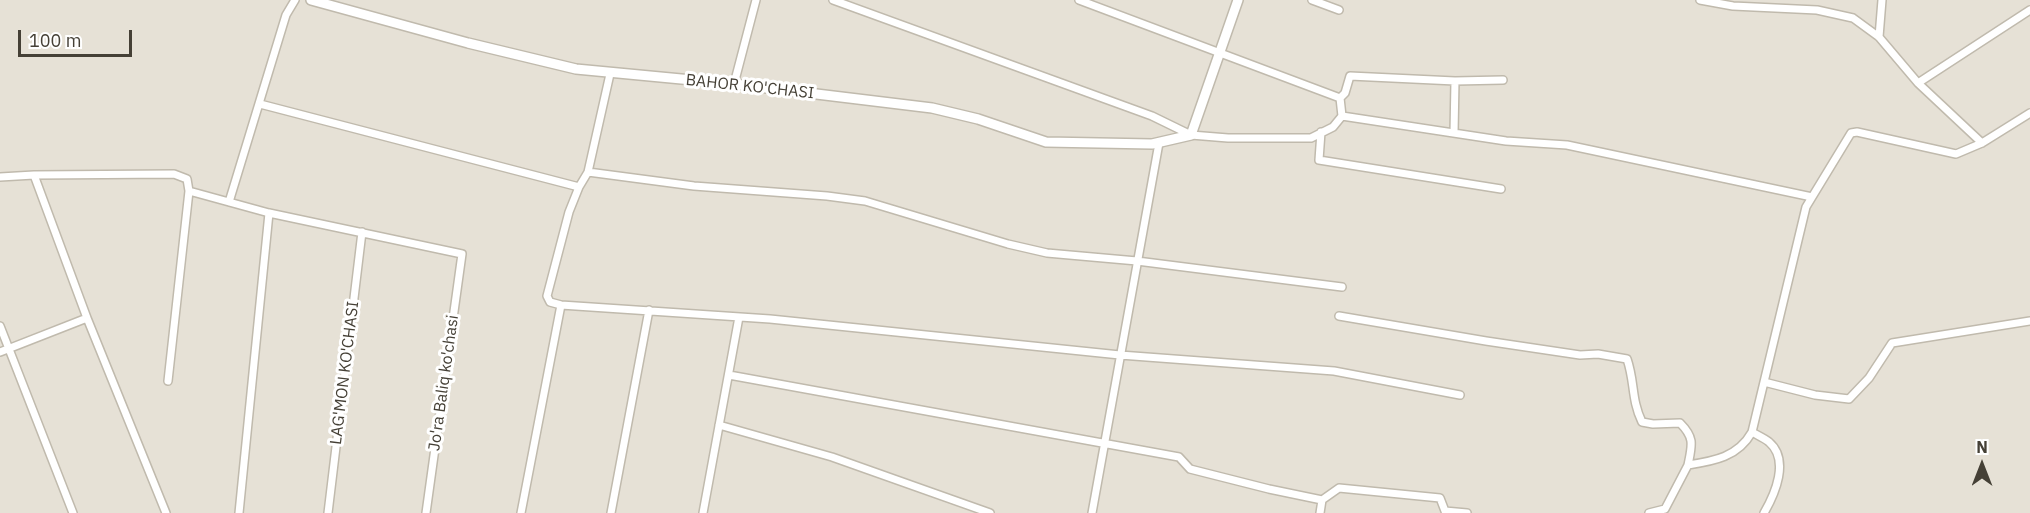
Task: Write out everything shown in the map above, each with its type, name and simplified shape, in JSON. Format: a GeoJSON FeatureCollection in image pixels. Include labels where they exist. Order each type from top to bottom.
{"type":"FeatureCollection","features":[{"type":"Feature","properties":{"kind":"street"},"geometry":{"type":"LineString","coordinates":[[229,202],[286,15],[295,0]]}},
{"type":"Feature","properties":{"kind":"street","name":"BAHOR KO'CHASI"},"geometry":{"type":"LineString","coordinates":[[311,0],[576,69],[734,84],[932,108],[1046,142],[1152,144],[1191,135]]}},
{"type":"Feature","properties":{"kind":"street"},"geometry":{"type":"LineString","coordinates":[[734,84],[756,0]]}},
{"type":"Feature","properties":{"kind":"street"},"geometry":{"type":"LineString","coordinates":[[833,0],[1152,116],[1191,135],[1228,138],[1311,138],[1333,127],[1342,116],[1340,98]]}},
{"type":"Feature","properties":{"kind":"street"},"geometry":{"type":"LineString","coordinates":[[1079,0],[1340,98]]}},
{"type":"Feature","properties":{"kind":"street"},"geometry":{"type":"LineString","coordinates":[[1191,135],[1238,0]]}},
{"type":"Feature","properties":{"kind":"street"},"geometry":{"type":"LineString","coordinates":[[1312,0],[1339,10]]}},
{"type":"Feature","properties":{"kind":"street"},"geometry":{"type":"LineString","coordinates":[[1700,0],[1733,6],[1817,10],[1853,18],[1879,37],[1918,83],[1982,143]]}},
{"type":"Feature","properties":{"kind":"street"},"geometry":{"type":"LineString","coordinates":[[1879,37],[1884,1]]}},
{"type":"Feature","properties":{"kind":"street"},"geometry":{"type":"LineString","coordinates":[[1918,83],[2030,10]]}},
{"type":"Feature","properties":{"kind":"street"},"geometry":{"type":"LineString","coordinates":[[610,74],[588,172],[569,212],[547,296],[550,302],[561,305],[739,316],[1120,355],[1334,371],[1460,395]]}},
{"type":"Feature","properties":{"kind":"street"},"geometry":{"type":"LineString","coordinates":[[1340,98],[1345,93],[1350,76],[1455,81],[1503,80]]}},
{"type":"Feature","properties":{"kind":"street"},"geometry":{"type":"LineString","coordinates":[[1454,133],[1455,81]]}},
{"type":"Feature","properties":{"kind":"street"},"geometry":{"type":"LineString","coordinates":[[260,104],[579,187]]}},
{"type":"Feature","properties":{"kind":"street"},"geometry":{"type":"LineString","coordinates":[[1688,465],[1731,455],[1748,440],[1752,432],[1806,207],[1851,133],[1857,132],[1956,154],[1982,143],[2030,113]]}},
{"type":"Feature","properties":{"kind":"street"},"geometry":{"type":"LineString","coordinates":[[1342,116],[1506,141],[1567,145],[1812,197]]}},
{"type":"Feature","properties":{"kind":"street"},"geometry":{"type":"LineString","coordinates":[[1321,132],[1319,160],[1501,189]]}},
{"type":"Feature","properties":{"kind":"street"},"geometry":{"type":"LineString","coordinates":[[1092,513],[1158,143]]}},
{"type":"Feature","properties":{"kind":"street"},"geometry":{"type":"LineString","coordinates":[[588,172],[694,186],[865,201],[1008,244],[1047,253],[1137,261],[1342,286]]}},
{"type":"Feature","properties":{"kind":"street"},"geometry":{"type":"LineString","coordinates":[[0,177],[174,174],[187,178],[189,191],[168,381]]}},
{"type":"Feature","properties":{"kind":"street"},"geometry":{"type":"LineString","coordinates":[[34,175],[87,318],[166,513]]}},
{"type":"Feature","properties":{"kind":"street"},"geometry":{"type":"LineString","coordinates":[[189,191],[269,213],[362,232]]}},
{"type":"Feature","properties":{"kind":"street"},"geometry":{"type":"LineString","coordinates":[[239,513],[269,213]]}},
{"type":"Feature","properties":{"kind":"street","name":"Jo'ra Baliq ko'chasi"},"geometry":{"type":"LineString","coordinates":[[362,232],[462,254],[426,513]]}},
{"type":"Feature","properties":{"kind":"street","name":"LAG'MON KO'CHASI"},"geometry":{"type":"LineString","coordinates":[[328,513],[362,232]]}},
{"type":"Feature","properties":{"kind":"street"},"geometry":{"type":"LineString","coordinates":[[520,513],[561,305]]}},
{"type":"Feature","properties":{"kind":"street"},"geometry":{"type":"LineString","coordinates":[[611,513],[649,310]]}},
{"type":"Feature","properties":{"kind":"street"},"geometry":{"type":"LineString","coordinates":[[703,513],[739,316]]}},
{"type":"Feature","properties":{"kind":"street"},"geometry":{"type":"LineString","coordinates":[[1339,316],[1580,355],[1598,354],[1627,359],[1633,376],[1632,396],[1642,422],[1680,423],[1687,430],[1692,441],[1688,465],[1665,509],[1649,513]]}},
{"type":"Feature","properties":{"kind":"street"},"geometry":{"type":"LineString","coordinates":[[0,352],[87,318]]}},
{"type":"Feature","properties":{"kind":"street"},"geometry":{"type":"LineString","coordinates":[[1764,382],[1815,396],[1849,399],[1869,378],[1892,343],[2030,321]]}},
{"type":"Feature","properties":{"kind":"street"},"geometry":{"type":"LineString","coordinates":[[0,326],[73,513]]}},
{"type":"Feature","properties":{"kind":"street"},"geometry":{"type":"LineString","coordinates":[[729,375],[1179,457],[1190,469],[1322,500]]}},
{"type":"Feature","properties":{"kind":"street"},"geometry":{"type":"LineString","coordinates":[[719,425],[832,457],[990,513]]}},
{"type":"Feature","properties":{"kind":"street"},"geometry":{"type":"LineString","coordinates":[[1752,432],[1769,442],[1778,454],[1780,470],[1764,513]]}},
{"type":"Feature","properties":{"kind":"street"},"geometry":{"type":"LineString","coordinates":[[1320,513],[1322,500],[1339,488],[1440,498],[1445,511],[1467,513]]}},
{"type":"Feature","properties":{"kind":"shaded area"},"geometry":{"type":"Polygon","coordinates":[[[0,0],[2030,0],[2030,513],[0,513],[0,0]]]}}]}
